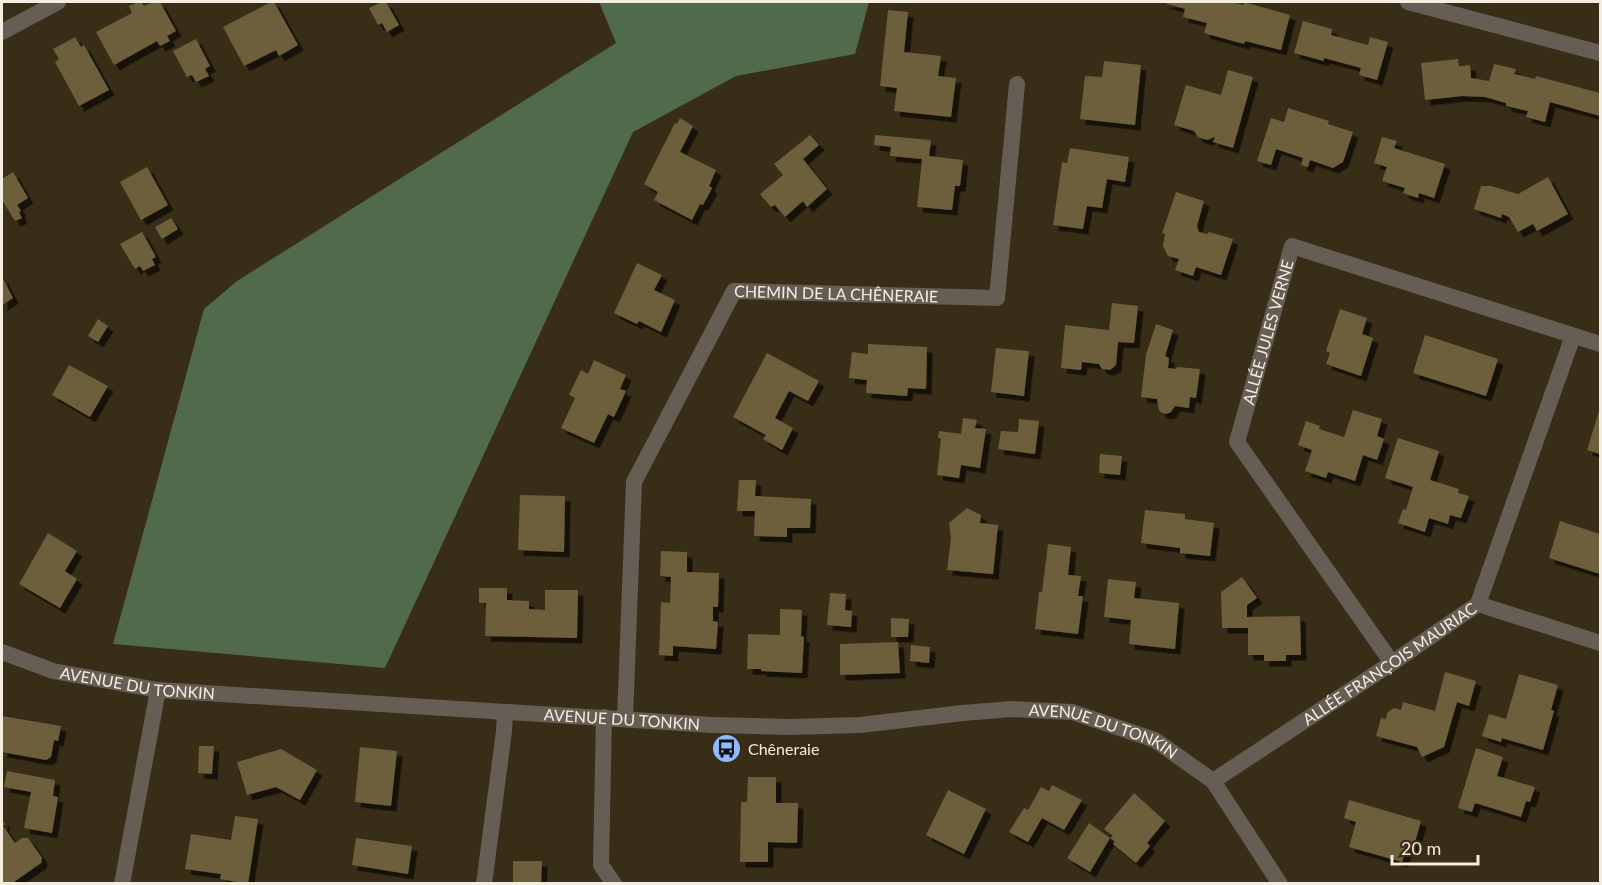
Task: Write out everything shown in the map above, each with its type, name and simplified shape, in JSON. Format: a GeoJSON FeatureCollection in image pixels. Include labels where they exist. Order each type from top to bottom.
{"type":"FeatureCollection","features":[{"type":"Feature","properties":{"kind":"street"},"geometry":{"type":"LineString","coordinates":[[2,32],[58,2]]}},
{"type":"Feature","properties":{"kind":"street"},"geometry":{"type":"LineString","coordinates":[[1408,2],[1600,53]]}},
{"type":"Feature","properties":{"kind":"street","name":"CHEMIN DE LA CHÊNERAIE"},"geometry":{"type":"LineString","coordinates":[[625,719],[634,482],[734,291],[997,298],[1017,84]]}},
{"type":"Feature","properties":{"kind":"street","name":"ALLÉE JULES VERNE"},"geometry":{"type":"LineString","coordinates":[[1392,663],[1237,441],[1292,246],[1573,336]]}},
{"type":"Feature","properties":{"kind":"street"},"geometry":{"type":"LineString","coordinates":[[1573,336],[1600,344]]}},
{"type":"Feature","properties":{"kind":"street","name":"ALLÉE FRANÇOIS MAURIAC"},"geometry":{"type":"LineString","coordinates":[[1213,781],[1478,604],[1573,336]]}},
{"type":"Feature","properties":{"kind":"street"},"geometry":{"type":"LineString","coordinates":[[1478,604],[1600,642]]}},
{"type":"Feature","properties":{"kind":"street","name":"AVENUE DU TONKIN"},"geometry":{"type":"LineString","coordinates":[[2,652],[53,671],[158,690],[713,725],[790,728],[860,725],[1012,709],[1072,712],[1155,740],[1213,781],[1280,884]]}},
{"type":"Feature","properties":{"kind":"street"},"geometry":{"type":"LineString","coordinates":[[122,884],[158,690]]}},
{"type":"Feature","properties":{"kind":"street"},"geometry":{"type":"LineString","coordinates":[[484,884],[505,712]]}},
{"type":"Feature","properties":{"kind":"street"},"geometry":{"type":"LineString","coordinates":[[604,717],[601,865],[614,884]]}},
{"type":"Feature","properties":{"kind":"green space"},"geometry":{"type":"Polygon","coordinates":[[[599,2],[869,2],[855,54],[736,76],[633,132],[385,668],[113,644],[204,309],[237,281],[616,43],[599,2]]]}},
{"type":"Feature","properties":{"kind":"building"},"geometry":{"type":"Polygon","coordinates":[[[138,2],[144,6],[160,2],[176,31],[167,36],[170,41],[160,46],[157,41],[114,65],[96,32],[132,13],[129,6],[138,2]]]}},
{"type":"Feature","properties":{"kind":"building"},"geometry":{"type":"Polygon","coordinates":[[[274,2],[298,45],[279,56],[276,50],[244,66],[223,27],[274,2]]]}},
{"type":"Feature","properties":{"kind":"building"},"geometry":{"type":"Polygon","coordinates":[[[386,2],[399,25],[387,32],[382,23],[378,25],[369,8],[386,2]]]}},
{"type":"Feature","properties":{"kind":"building"},"geometry":{"type":"Polygon","coordinates":[[[1161,2],[1231,2],[1244,5],[1244,2],[1290,15],[1281,50],[1245,41],[1244,44],[1204,33],[1207,23],[1183,17],[1185,9],[1161,2]]]}},
{"type":"Feature","properties":{"kind":"building"},"geometry":{"type":"Polygon","coordinates":[[[888,10],[908,12],[904,52],[941,56],[938,76],[956,78],[951,117],[894,111],[897,88],[880,86],[888,10]]]}},
{"type":"Feature","properties":{"kind":"building"},"geometry":{"type":"Polygon","coordinates":[[[1303,21],[1332,29],[1331,35],[1368,45],[1370,37],[1388,42],[1377,80],[1359,75],[1361,68],[1294,53],[1303,21]]]}},
{"type":"Feature","properties":{"kind":"building"},"geometry":{"type":"Polygon","coordinates":[[[75,37],[81,47],[84,45],[109,90],[79,106],[55,62],[59,59],[53,49],[75,37]]]}},
{"type":"Feature","properties":{"kind":"building"},"geometry":{"type":"Polygon","coordinates":[[[196,39],[210,66],[205,69],[209,76],[196,82],[192,75],[187,77],[173,51],[196,39]]]}},
{"type":"Feature","properties":{"kind":"building"},"geometry":{"type":"Polygon","coordinates":[[[1458,59],[1459,66],[1470,65],[1471,78],[1489,81],[1494,64],[1516,69],[1514,74],[1535,79],[1536,76],[1600,93],[1600,116],[1550,102],[1545,122],[1526,117],[1528,111],[1506,106],[1506,103],[1485,97],[1462,96],[1425,100],[1421,63],[1458,59]]]}},
{"type":"Feature","properties":{"kind":"building"},"geometry":{"type":"Polygon","coordinates":[[[1104,61],[1141,65],[1135,125],[1080,119],[1085,76],[1102,77],[1104,61]]]}},
{"type":"Feature","properties":{"kind":"building"},"geometry":{"type":"Polygon","coordinates":[[[1228,70],[1253,77],[1233,148],[1213,142],[1215,137],[1207,140],[1198,137],[1194,131],[1174,125],[1186,85],[1221,95],[1228,70]]]}},
{"type":"Feature","properties":{"kind":"building"},"geometry":{"type":"Polygon","coordinates":[[[1288,108],[1329,121],[1328,124],[1353,132],[1343,162],[1333,168],[1310,160],[1308,167],[1301,165],[1303,158],[1276,149],[1271,165],[1257,161],[1271,118],[1284,122],[1288,108]]]}},
{"type":"Feature","properties":{"kind":"building"},"geometry":{"type":"Polygon","coordinates":[[[680,118],[693,126],[680,152],[716,170],[709,186],[712,188],[692,220],[654,200],[658,192],[644,184],[675,123],[677,124],[680,118]]]}},
{"type":"Feature","properties":{"kind":"building"},"geometry":{"type":"Polygon","coordinates":[[[810,135],[819,145],[803,159],[827,189],[807,207],[803,201],[785,217],[775,205],[771,207],[760,194],[783,175],[774,164],[810,135]]]}},
{"type":"Feature","properties":{"kind":"building"},"geometry":{"type":"Polygon","coordinates":[[[875,135],[931,140],[929,156],[963,160],[960,186],[955,186],[952,210],[917,207],[922,159],[890,156],[891,147],[874,145],[875,135]]]}},
{"type":"Feature","properties":{"kind":"building"},"geometry":{"type":"Polygon","coordinates":[[[1382,137],[1397,141],[1394,148],[1445,164],[1434,198],[1419,193],[1418,198],[1403,193],[1405,188],[1382,181],[1387,167],[1374,163],[1382,137]]]}},
{"type":"Feature","properties":{"kind":"building"},"geometry":{"type":"Polygon","coordinates":[[[1070,148],[1129,157],[1125,182],[1107,179],[1102,208],[1087,206],[1083,229],[1053,225],[1062,162],[1067,163],[1070,148]]]}},
{"type":"Feature","properties":{"kind":"building"},"geometry":{"type":"Polygon","coordinates":[[[147,167],[168,205],[141,220],[120,182],[147,167]]]}},
{"type":"Feature","properties":{"kind":"building"},"geometry":{"type":"Polygon","coordinates":[[[13,172],[28,198],[17,205],[22,218],[15,221],[2,200],[2,179],[13,172]]]}},
{"type":"Feature","properties":{"kind":"building"},"geometry":{"type":"Polygon","coordinates":[[[1548,177],[1568,214],[1537,231],[1533,224],[1518,232],[1509,217],[1502,214],[1501,218],[1474,209],[1481,186],[1491,186],[1518,194],[1548,177]]]}},
{"type":"Feature","properties":{"kind":"building"},"geometry":{"type":"Polygon","coordinates":[[[1176,192],[1204,201],[1197,226],[1199,232],[1207,234],[1209,232],[1233,239],[1221,275],[1196,267],[1193,276],[1175,270],[1179,259],[1168,256],[1163,246],[1165,234],[1162,233],[1176,192]]]}},
{"type":"Feature","properties":{"kind":"building"},"geometry":{"type":"Polygon","coordinates":[[[171,218],[178,229],[162,239],[155,227],[171,218]]]}},
{"type":"Feature","properties":{"kind":"building"},"geometry":{"type":"Polygon","coordinates":[[[142,232],[156,257],[152,259],[155,265],[143,271],[140,266],[135,269],[120,244],[142,232]]]}},
{"type":"Feature","properties":{"kind":"building"},"geometry":{"type":"Polygon","coordinates":[[[637,263],[662,275],[654,290],[675,300],[661,332],[639,321],[637,324],[614,313],[637,263]]]}},
{"type":"Feature","properties":{"kind":"building"},"geometry":{"type":"Polygon","coordinates":[[[2,277],[13,298],[2,305],[2,277]]]}},
{"type":"Feature","properties":{"kind":"building"},"geometry":{"type":"Polygon","coordinates":[[[1112,303],[1138,306],[1134,343],[1118,342],[1116,365],[1110,370],[1102,369],[1099,364],[1082,362],[1081,370],[1061,368],[1065,325],[1109,330],[1112,303]]]}},
{"type":"Feature","properties":{"kind":"building"},"geometry":{"type":"Polygon","coordinates":[[[1340,309],[1367,318],[1362,334],[1373,338],[1361,376],[1326,364],[1330,353],[1326,351],[1340,309]]]}},
{"type":"Feature","properties":{"kind":"building"},"geometry":{"type":"Polygon","coordinates":[[[98,319],[108,326],[98,342],[88,336],[98,319]]]}},
{"type":"Feature","properties":{"kind":"building"},"geometry":{"type":"Polygon","coordinates":[[[1156,324],[1173,330],[1165,356],[1169,358],[1168,368],[1200,369],[1196,398],[1190,397],[1189,408],[1175,406],[1171,412],[1166,414],[1159,410],[1157,399],[1141,397],[1146,355],[1156,324]]]}},
{"type":"Feature","properties":{"kind":"building"},"geometry":{"type":"Polygon","coordinates":[[[1425,335],[1498,359],[1486,396],[1413,373],[1425,335]]]}},
{"type":"Feature","properties":{"kind":"building"},"geometry":{"type":"Polygon","coordinates":[[[868,344],[927,347],[926,389],[908,388],[907,396],[866,393],[867,380],[849,378],[852,352],[868,354],[868,344]]]}},
{"type":"Feature","properties":{"kind":"building"},"geometry":{"type":"Polygon","coordinates":[[[996,348],[1029,351],[1024,396],[991,392],[996,348]]]}},
{"type":"Feature","properties":{"kind":"building"},"geometry":{"type":"Polygon","coordinates":[[[767,353],[819,381],[808,401],[789,391],[775,418],[793,428],[782,450],[763,439],[766,435],[733,417],[767,353]]]}},
{"type":"Feature","properties":{"kind":"building"},"geometry":{"type":"Polygon","coordinates":[[[594,360],[626,375],[620,389],[626,391],[614,417],[608,414],[594,443],[561,428],[575,398],[569,395],[581,370],[588,374],[594,360]]]}},
{"type":"Feature","properties":{"kind":"building"},"geometry":{"type":"Polygon","coordinates":[[[69,365],[108,386],[90,417],[52,395],[69,365]]]}},
{"type":"Feature","properties":{"kind":"building"},"geometry":{"type":"Polygon","coordinates":[[[1600,408],[1600,454],[1587,450],[1600,408]]]}},
{"type":"Feature","properties":{"kind":"building"},"geometry":{"type":"Polygon","coordinates":[[[1353,410],[1382,419],[1377,436],[1384,439],[1377,460],[1363,455],[1355,481],[1328,472],[1326,478],[1305,471],[1312,450],[1298,445],[1306,421],[1320,426],[1319,429],[1344,437],[1353,410]]]}},
{"type":"Feature","properties":{"kind":"building"},"geometry":{"type":"Polygon","coordinates":[[[963,418],[977,420],[975,428],[986,429],[980,468],[961,465],[959,478],[937,475],[941,438],[938,438],[939,431],[961,434],[963,418]]]}},
{"type":"Feature","properties":{"kind":"building"},"geometry":{"type":"Polygon","coordinates":[[[1019,419],[1039,421],[1035,454],[998,449],[1001,431],[1018,432],[1019,419]]]}},
{"type":"Feature","properties":{"kind":"building"},"geometry":{"type":"Polygon","coordinates":[[[1398,438],[1439,451],[1430,480],[1459,489],[1458,493],[1469,496],[1461,518],[1450,515],[1448,524],[1429,518],[1425,532],[1398,523],[1403,509],[1406,510],[1413,487],[1385,478],[1398,438]]]}},
{"type":"Feature","properties":{"kind":"building"},"geometry":{"type":"Polygon","coordinates":[[[1100,454],[1122,456],[1120,475],[1099,473],[1100,454]]]}},
{"type":"Feature","properties":{"kind":"building"},"geometry":{"type":"Polygon","coordinates":[[[739,480],[756,480],[755,496],[811,499],[810,528],[787,528],[787,537],[754,536],[755,511],[737,511],[739,480]]]}},
{"type":"Feature","properties":{"kind":"building"},"geometry":{"type":"Polygon","coordinates":[[[520,495],[565,496],[564,552],[518,550],[520,495]]]}},
{"type":"Feature","properties":{"kind":"building"},"geometry":{"type":"Polygon","coordinates":[[[967,508],[981,515],[980,523],[998,525],[993,574],[947,570],[951,538],[949,523],[967,508]]]}},
{"type":"Feature","properties":{"kind":"building"},"geometry":{"type":"Polygon","coordinates":[[[1145,510],[1185,514],[1185,519],[1214,523],[1210,556],[1180,553],[1180,548],[1141,543],[1145,510]]]}},
{"type":"Feature","properties":{"kind":"building"},"geometry":{"type":"Polygon","coordinates":[[[1560,521],[1600,534],[1600,574],[1549,558],[1560,521]]]}},
{"type":"Feature","properties":{"kind":"building"},"geometry":{"type":"Polygon","coordinates":[[[48,533],[77,551],[65,571],[77,579],[60,608],[19,584],[48,533]]]}},
{"type":"Feature","properties":{"kind":"building"},"geometry":{"type":"Polygon","coordinates":[[[1048,544],[1071,547],[1068,575],[1081,576],[1078,596],[1083,596],[1078,634],[1035,629],[1048,544]]]}},
{"type":"Feature","properties":{"kind":"building"},"geometry":{"type":"Polygon","coordinates":[[[661,551],[687,552],[687,572],[719,573],[718,607],[713,607],[713,621],[718,622],[716,649],[673,646],[673,656],[659,655],[661,602],[670,603],[671,577],[660,576],[661,551]]]}},
{"type":"Feature","properties":{"kind":"building"},"geometry":{"type":"Polygon","coordinates":[[[1242,577],[1257,598],[1247,605],[1247,617],[1300,616],[1301,655],[1286,655],[1286,661],[1264,661],[1264,655],[1248,655],[1248,628],[1222,628],[1221,592],[1242,577]]]}},
{"type":"Feature","properties":{"kind":"building"},"geometry":{"type":"Polygon","coordinates":[[[1108,579],[1136,582],[1134,598],[1179,603],[1175,649],[1129,644],[1131,620],[1104,617],[1108,579]]]}},
{"type":"Feature","properties":{"kind":"building"},"geometry":{"type":"Polygon","coordinates":[[[479,588],[507,588],[507,600],[529,601],[529,609],[545,610],[545,590],[578,590],[577,638],[485,636],[486,603],[479,603],[479,588]]]}},
{"type":"Feature","properties":{"kind":"building"},"geometry":{"type":"Polygon","coordinates":[[[830,593],[846,594],[845,610],[852,611],[851,627],[827,625],[830,593]]]}},
{"type":"Feature","properties":{"kind":"building"},"geometry":{"type":"Polygon","coordinates":[[[780,609],[802,610],[801,636],[804,637],[802,673],[747,669],[748,634],[780,635],[780,609]]]}},
{"type":"Feature","properties":{"kind":"building"},"geometry":{"type":"Polygon","coordinates":[[[891,618],[909,619],[908,637],[891,637],[891,618]]]}},
{"type":"Feature","properties":{"kind":"building"},"geometry":{"type":"Polygon","coordinates":[[[898,642],[900,673],[840,675],[840,644],[898,642]]]}},
{"type":"Feature","properties":{"kind":"building"},"geometry":{"type":"Polygon","coordinates":[[[911,645],[930,647],[929,663],[910,661],[911,645]]]}},
{"type":"Feature","properties":{"kind":"building"},"geometry":{"type":"Polygon","coordinates":[[[1445,672],[1476,681],[1469,706],[1457,702],[1444,747],[1422,757],[1417,747],[1376,736],[1381,718],[1386,719],[1387,713],[1394,708],[1401,710],[1403,702],[1435,711],[1445,672]]]}},
{"type":"Feature","properties":{"kind":"building"},"geometry":{"type":"Polygon","coordinates":[[[1519,674],[1558,685],[1551,710],[1554,711],[1543,750],[1502,738],[1501,742],[1482,736],[1489,714],[1506,719],[1519,674]]]}},
{"type":"Feature","properties":{"kind":"building"},"geometry":{"type":"Polygon","coordinates":[[[2,716],[61,726],[58,741],[54,740],[51,757],[46,760],[2,752],[2,716]]]}},
{"type":"Feature","properties":{"kind":"building"},"geometry":{"type":"Polygon","coordinates":[[[199,746],[214,746],[212,774],[198,773],[199,746]]]}},
{"type":"Feature","properties":{"kind":"building"},"geometry":{"type":"Polygon","coordinates":[[[360,747],[397,751],[391,806],[355,802],[360,747]]]}},
{"type":"Feature","properties":{"kind":"building"},"geometry":{"type":"Polygon","coordinates":[[[1476,748],[1503,757],[1497,776],[1535,787],[1530,802],[1526,801],[1521,817],[1475,803],[1472,812],[1458,808],[1476,748]]]}},
{"type":"Feature","properties":{"kind":"building"},"geometry":{"type":"Polygon","coordinates":[[[281,749],[317,770],[300,800],[276,787],[247,795],[237,762],[281,749]]]}},
{"type":"Feature","properties":{"kind":"building"},"geometry":{"type":"Polygon","coordinates":[[[7,771],[55,780],[53,796],[58,797],[52,833],[24,828],[31,792],[4,787],[7,771]]]}},
{"type":"Feature","properties":{"kind":"building"},"geometry":{"type":"Polygon","coordinates":[[[748,777],[776,777],[776,803],[798,803],[797,843],[768,842],[768,862],[740,862],[741,802],[747,802],[748,777]]]}},
{"type":"Feature","properties":{"kind":"building"},"geometry":{"type":"Polygon","coordinates":[[[1052,785],[1082,800],[1064,830],[1042,818],[1028,842],[1009,832],[1024,808],[1028,810],[1041,787],[1049,791],[1052,785]]]}},
{"type":"Feature","properties":{"kind":"building"},"geometry":{"type":"Polygon","coordinates":[[[948,790],[986,809],[964,854],[926,835],[948,790]]]}},
{"type":"Feature","properties":{"kind":"building"},"geometry":{"type":"Polygon","coordinates":[[[1134,793],[1165,821],[1147,843],[1150,846],[1136,863],[1113,844],[1115,841],[1110,838],[1113,836],[1104,829],[1134,793]]]}},
{"type":"Feature","properties":{"kind":"building"},"geometry":{"type":"Polygon","coordinates":[[[1349,800],[1421,821],[1413,849],[1407,848],[1402,862],[1349,847],[1356,822],[1344,818],[1349,800]]]}},
{"type":"Feature","properties":{"kind":"building"},"geometry":{"type":"Polygon","coordinates":[[[235,816],[258,819],[248,884],[220,879],[221,874],[185,869],[191,834],[231,840],[235,816]]]}},
{"type":"Feature","properties":{"kind":"building"},"geometry":{"type":"Polygon","coordinates":[[[2,820],[5,824],[3,826],[15,843],[22,838],[28,838],[42,858],[41,863],[11,884],[2,884],[2,820]]]}},
{"type":"Feature","properties":{"kind":"building"},"geometry":{"type":"Polygon","coordinates":[[[1089,823],[1110,838],[1090,872],[1067,858],[1089,823]]]}},
{"type":"Feature","properties":{"kind":"building"},"geometry":{"type":"Polygon","coordinates":[[[356,838],[412,846],[408,874],[352,865],[356,838]]]}},
{"type":"Feature","properties":{"kind":"building"},"geometry":{"type":"Polygon","coordinates":[[[513,861],[542,861],[541,884],[513,882],[513,861]]]}},
{"type":"Feature","properties":{"kind":"place","name":"Chêneraie"},"geometry":{"type":"Point","coordinates":[727,749]}}]}
